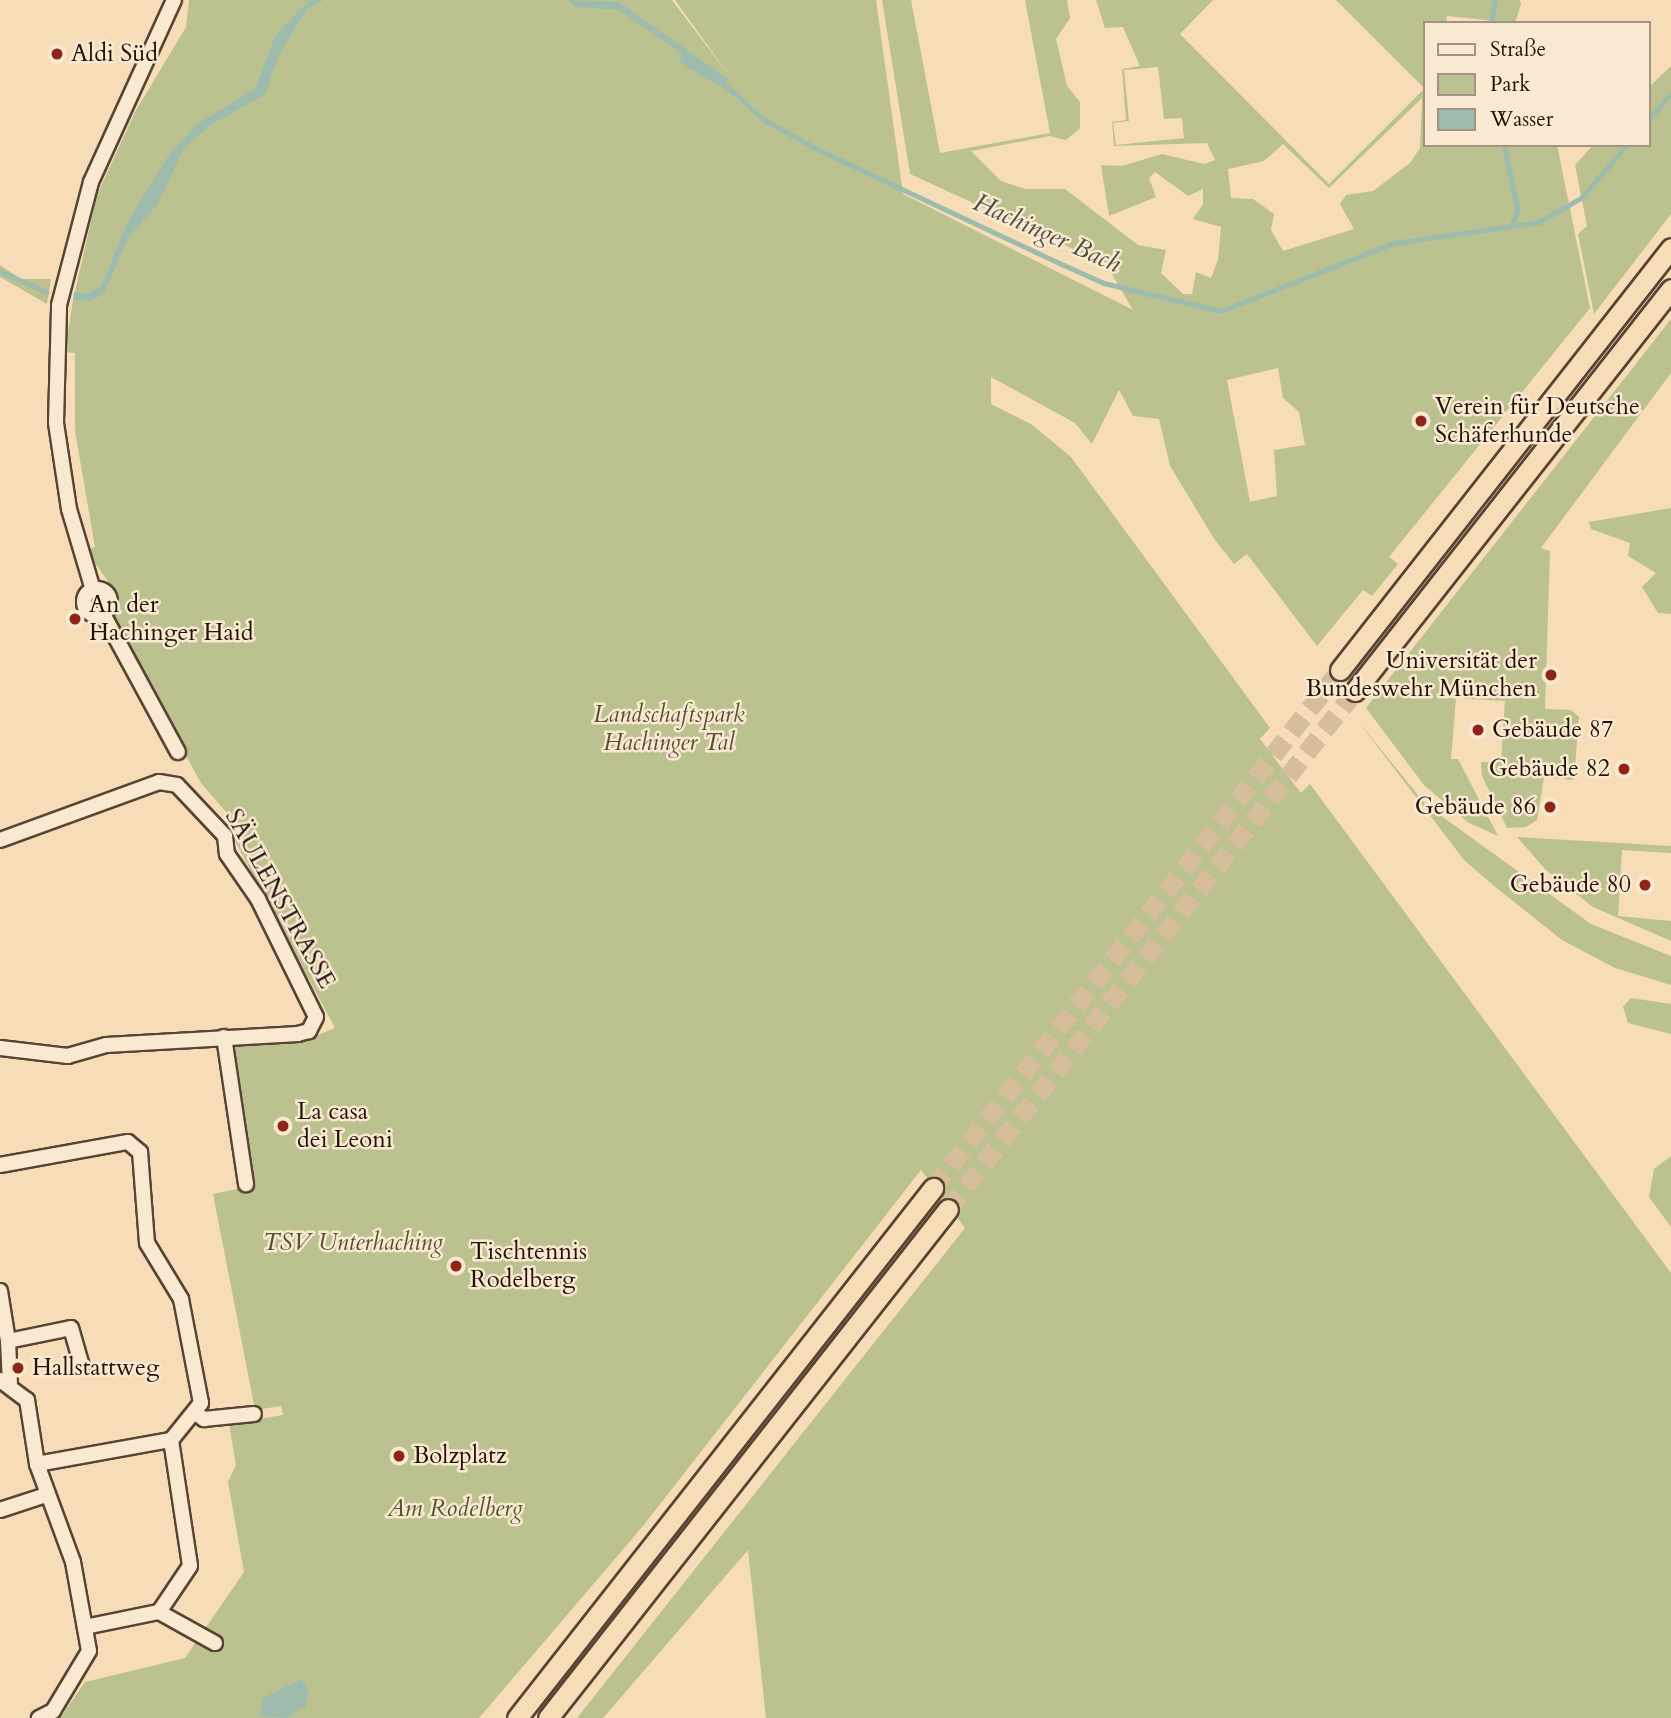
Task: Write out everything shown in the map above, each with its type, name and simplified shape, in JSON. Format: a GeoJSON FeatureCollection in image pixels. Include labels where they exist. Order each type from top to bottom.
{"type":"FeatureCollection","features":[{"type":"Feature","properties":{"kind":"highway"},"geometry":{"type":"LineString","coordinates":[[1340,670],[1671,248]]}},
{"type":"Feature","properties":{"kind":"highway"},"geometry":{"type":"LineString","coordinates":[[1355,691],[1671,289]]}},
{"type":"Feature","properties":{"kind":"highway"},"geometry":{"type":"LineString","coordinates":[[517,1718],[933,1188]]}},
{"type":"Feature","properties":{"kind":"highway"},"geometry":{"type":"LineString","coordinates":[[548,1718],[948,1209]]}},
{"type":"Feature","properties":{"kind":"street"},"geometry":{"type":"LineString","coordinates":[[174,0],[170,20],[122,104],[91,182],[59,306],[56,423],[69,509],[93,590],[109,597],[103,614],[178,752]]}},
{"type":"Feature","properties":{"kind":"street","name":"SÄULENSTRASSE"},"geometry":{"type":"LineString","coordinates":[[0,840],[159,782],[177,785],[225,836],[227,854],[313,1002],[313,1025],[298,1034],[223,1037]]}},
{"type":"Feature","properties":{"kind":"street"},"geometry":{"type":"LineString","coordinates":[[0,1048],[68,1056],[96,1046],[223,1037],[246,1184]]}},
{"type":"Feature","properties":{"kind":"street"},"geometry":{"type":"LineString","coordinates":[[0,1165],[128,1142],[140,1152],[147,1242],[181,1299],[197,1414],[204,1419],[254,1414]]}},
{"type":"Feature","properties":{"kind":"street"},"geometry":{"type":"LineString","coordinates":[[0,1291],[8,1341],[5,1382],[27,1400],[37,1464],[46,1495],[73,1562],[85,1627],[87,1663],[53,1711],[39,1718]]}},
{"type":"Feature","properties":{"kind":"street"},"geometry":{"type":"LineString","coordinates":[[8,1341],[71,1328],[82,1366]]}},
{"type":"Feature","properties":{"kind":"street"},"geometry":{"type":"LineString","coordinates":[[37,1464],[171,1440],[197,1414]]}},
{"type":"Feature","properties":{"kind":"street"},"geometry":{"type":"LineString","coordinates":[[159,1612],[190,1566],[171,1440]]}},
{"type":"Feature","properties":{"kind":"street"},"geometry":{"type":"LineString","coordinates":[[0,1510],[46,1495]]}},
{"type":"Feature","properties":{"kind":"street"},"geometry":{"type":"LineString","coordinates":[[85,1627],[159,1612],[215,1643]]}},
{"type":"Feature","properties":{"kind":"green space","name":"Landschaftspark Hachinger Tal"},"geometry":{"type":"Polygon","coordinates":[[[189,0],[672,0],[731,78],[675,0],[876,0],[903,194],[1133,310],[1106,264],[910,174],[882,0],[911,0],[940,153],[1050,133],[1025,0],[1067,0],[1070,18],[1056,39],[1067,86],[1080,102],[1080,128],[1066,140],[1050,136],[971,151],[1001,181],[1025,189],[1065,189],[1138,245],[1166,250],[1161,273],[1183,294],[1192,294],[1196,272],[1211,278],[1218,260],[1221,227],[1193,219],[1203,204],[1203,189],[1188,196],[1155,172],[1149,178],[1156,197],[1109,216],[1101,165],[1122,166],[1162,154],[1204,164],[1215,160],[1207,143],[1114,146],[1112,122],[1126,120],[1122,69],[1140,66],[1123,27],[1105,28],[1096,0],[1213,0],[1180,34],[1329,184],[1422,91],[1422,98],[1422,147],[1557,147],[1590,308],[1389,557],[1398,564],[1372,596],[1363,590],[1317,646],[1247,554],[1234,564],[1215,540],[1170,466],[1159,419],[1133,416],[1119,390],[1092,444],[1075,423],[991,377],[991,404],[1031,424],[1071,457],[1270,728],[1260,739],[1301,793],[1310,784],[1671,1273],[1671,1718],[766,1718],[748,1550],[603,1718],[577,1718],[965,1228],[921,1170],[643,1526],[479,1718],[60,1718],[85,1682],[185,1658],[244,1572],[228,1482],[236,1465],[229,1424],[283,1415],[281,1406],[255,1410],[213,1194],[252,1186],[232,1044],[306,1040],[335,1028],[235,841],[245,834],[201,783],[112,620],[116,593],[86,550],[95,547],[75,431],[75,353],[65,352],[73,300],[97,195],[135,112],[186,27],[189,0]],[[1158,67],[1124,70],[1129,121],[1113,123],[1116,145],[1184,138],[1182,118],[1164,119],[1158,67]],[[1422,98],[1329,188],[1283,144],[1264,161],[1228,169],[1231,198],[1253,199],[1274,214],[1271,230],[1283,251],[1354,229],[1340,204],[1346,195],[1373,191],[1410,163],[1420,148],[1422,98]],[[1278,368],[1227,380],[1250,502],[1277,496],[1274,450],[1305,445],[1299,412],[1283,398],[1278,368]]]}},
{"type":"Feature","properties":{"kind":"green space"},"geometry":{"type":"Polygon","coordinates":[[[1336,0],[1520,0],[1516,21],[1447,16],[1446,21],[1422,21],[1422,86],[1336,0]]]}},
{"type":"Feature","properties":{"kind":"green space"},"geometry":{"type":"Polygon","coordinates":[[[1671,66],[1671,214],[1594,314],[1578,234],[1587,226],[1575,165],[1591,147],[1650,147],[1650,86],[1671,66]]]}},
{"type":"Feature","properties":{"kind":"green space"},"geometry":{"type":"Polygon","coordinates":[[[0,265],[21,279],[51,279],[47,304],[0,277],[0,265]]]}},
{"type":"Feature","properties":{"kind":"green space"},"geometry":{"type":"Polygon","coordinates":[[[1671,319],[1671,373],[1541,548],[1550,551],[1545,709],[1571,710],[1579,717],[1574,780],[1544,777],[1537,820],[1526,827],[1507,828],[1482,776],[1481,762],[1501,762],[1505,701],[1456,698],[1451,759],[1458,759],[1498,836],[1469,823],[1424,785],[1366,708],[1671,319]]]}},
{"type":"Feature","properties":{"kind":"green space"},"geometry":{"type":"Polygon","coordinates":[[[1671,508],[1671,614],[1658,613],[1642,587],[1656,573],[1628,556],[1630,543],[1591,529],[1589,522],[1671,508]]]}},
{"type":"Feature","properties":{"kind":"green space"},"geometry":{"type":"Polygon","coordinates":[[[1358,721],[1426,805],[1591,924],[1671,956],[1671,985],[1615,968],[1562,940],[1494,886],[1464,860],[1358,721]]]}},
{"type":"Feature","properties":{"kind":"green space"},"geometry":{"type":"Polygon","coordinates":[[[1517,837],[1671,846],[1671,853],[1622,850],[1618,916],[1671,921],[1671,941],[1593,907],[1546,870],[1517,837]]]}},
{"type":"Feature","properties":{"kind":"green space"},"geometry":{"type":"Polygon","coordinates":[[[1631,998],[1671,1004],[1671,1034],[1628,1023],[1623,1007],[1631,998]]]}},
{"type":"Feature","properties":{"kind":"green space"},"geometry":{"type":"Polygon","coordinates":[[[1671,1156],[1671,1227],[1649,1197],[1654,1169],[1671,1156]]]}},
{"type":"Feature","properties":{"kind":"water"},"geometry":{"type":"Polygon","coordinates":[[[310,0],[324,0],[308,8],[278,56],[265,95],[213,123],[184,148],[157,205],[128,238],[105,292],[92,301],[73,300],[74,292],[87,294],[102,285],[127,223],[170,153],[197,124],[255,89],[275,36],[310,0]]]}},
{"type":"Feature","properties":{"kind":"water"},"geometry":{"type":"Polygon","coordinates":[[[568,0],[619,2],[728,79],[721,87],[687,67],[679,61],[682,54],[619,10],[575,7],[568,0]]]}},
{"type":"Feature","properties":{"kind":"water"},"geometry":{"type":"Polygon","coordinates":[[[301,1679],[308,1688],[306,1706],[286,1718],[260,1716],[263,1698],[301,1679]]]}},
{"type":"Feature","properties":{"kind":"waterway"},"geometry":{"type":"LineString","coordinates":[[1491,21],[1495,0]]}},
{"type":"Feature","properties":{"kind":"waterway","name":"Hachinger Bach"},"geometry":{"type":"LineString","coordinates":[[721,81],[763,119],[815,148],[1064,265],[1104,283],[1221,311],[1394,243],[1539,222],[1581,198],[1625,147]]}},
{"type":"Feature","properties":{"kind":"waterway","name":"Hachinger Bach"},"geometry":{"type":"LineString","coordinates":[[1650,118],[1671,94]]}},
{"type":"Feature","properties":{"kind":"waterway"},"geometry":{"type":"LineString","coordinates":[[1504,147],[1518,209],[1512,226]]}},
{"type":"Feature","properties":{"kind":"waterway","name":"Hachinger Bach"},"geometry":{"type":"LineString","coordinates":[[0,271],[46,292]]}},
{"type":"Feature","properties":{"kind":"tunnel"},"geometry":{"type":"LineString","coordinates":[[933,1188],[1340,670]]}},
{"type":"Feature","properties":{"kind":"tunnel"},"geometry":{"type":"LineString","coordinates":[[948,1209],[1355,691]]}},
{"type":"Feature","properties":{"kind":"place","name":"Aldi Süd"},"geometry":{"type":"Point","coordinates":[57,54]}},
{"type":"Feature","properties":{"kind":"place","name":"Verein für Deutsche Schäferhunde"},"geometry":{"type":"Point","coordinates":[1421,421]}},
{"type":"Feature","properties":{"kind":"place","name":"An der Hachinger Haid"},"geometry":{"type":"Point","coordinates":[75,619]}},
{"type":"Feature","properties":{"kind":"place","name":"Universität der Bundeswehr München"},"geometry":{"type":"Point","coordinates":[1551,675]}},
{"type":"Feature","properties":{"kind":"place","name":"Gebäude 87"},"geometry":{"type":"Point","coordinates":[1478,730]}},
{"type":"Feature","properties":{"kind":"place","name":"Gebäude 82"},"geometry":{"type":"Point","coordinates":[1624,769]}},
{"type":"Feature","properties":{"kind":"place","name":"Gebäude 86"},"geometry":{"type":"Point","coordinates":[1550,807]}},
{"type":"Feature","properties":{"kind":"place","name":"Gebäude 80"},"geometry":{"type":"Point","coordinates":[1645,885]}},
{"type":"Feature","properties":{"kind":"place","name":"La casa dei Leoni"},"geometry":{"type":"Point","coordinates":[283,1126]}},
{"type":"Feature","properties":{"kind":"place","name":"Tischtennis Rodelberg"},"geometry":{"type":"Point","coordinates":[456,1266]}},
{"type":"Feature","properties":{"kind":"place","name":"Hallstattweg"},"geometry":{"type":"Point","coordinates":[18,1368]}},
{"type":"Feature","properties":{"kind":"place","name":"Bolzplatz"},"geometry":{"type":"Point","coordinates":[399,1456]}},
{"type":"Feature","properties":{"kind":"park label","name":"TSV Unterhaching"},"geometry":{"type":"Point","coordinates":[353,1243]}},
{"type":"Feature","properties":{"kind":"park label","name":"Am Rodelberg"},"geometry":{"type":"Point","coordinates":[455,1509]}}]}
